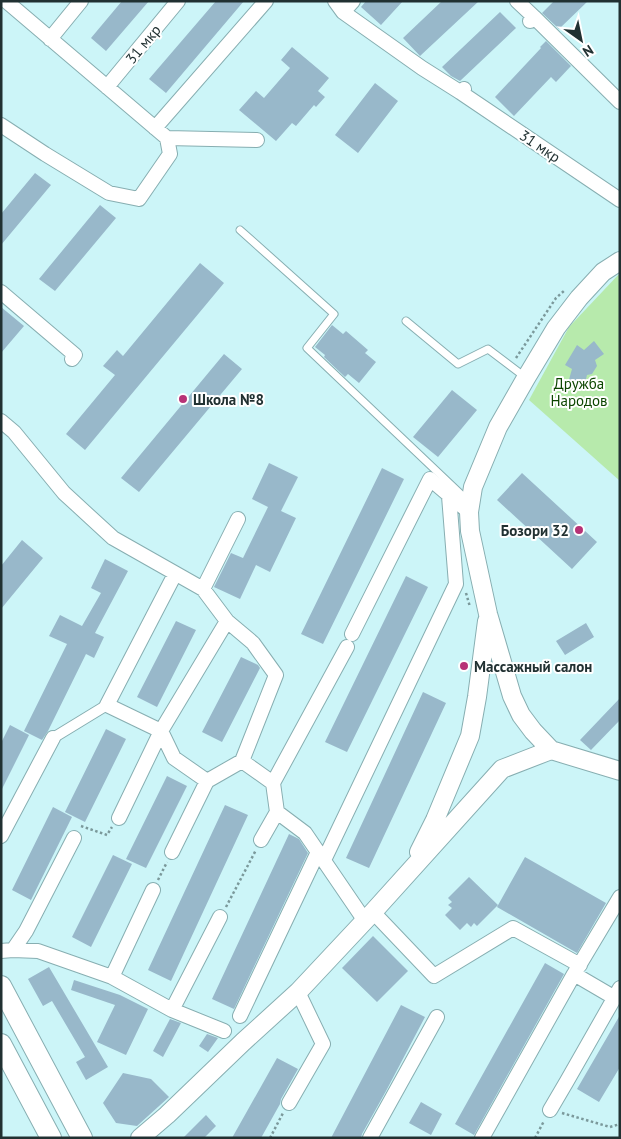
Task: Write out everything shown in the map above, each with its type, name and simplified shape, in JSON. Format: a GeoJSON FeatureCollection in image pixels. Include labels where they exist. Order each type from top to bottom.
{"type":"FeatureCollection","features":[{"type":"Feature","properties":{"kind":"main road"},"geometry":{"type":"LineString","coordinates":[[1,986],[82,1138]]}},
{"type":"Feature","properties":{"kind":"main road"},"geometry":{"type":"LineString","coordinates":[[1,1044],[51,1138]]}},
{"type":"Feature","properties":{"kind":"street"},"geometry":{"type":"LineString","coordinates":[[6,1],[168,138],[257,140]]}},
{"type":"Feature","properties":{"kind":"street"},"geometry":{"type":"LineString","coordinates":[[50,39],[81,1]]}},
{"type":"Feature","properties":{"kind":"street","name":"31 мкр"},"geometry":{"type":"LineString","coordinates":[[107,87],[178,1]]}},
{"type":"Feature","properties":{"kind":"street"},"geometry":{"type":"LineString","coordinates":[[155,128],[266,1]]}},
{"type":"Feature","properties":{"kind":"street"},"geometry":{"type":"LineString","coordinates":[[339,7],[353,1]]}},
{"type":"Feature","properties":{"kind":"street"},"geometry":{"type":"LineString","coordinates":[[517,1],[532,19],[620,102]]}},
{"type":"Feature","properties":{"kind":"street","name":"31 мкр"},"geometry":{"type":"LineString","coordinates":[[339,7],[422,68],[462,90],[620,200]]}},
{"type":"Feature","properties":{"kind":"street"},"geometry":{"type":"LineString","coordinates":[[1,125],[109,193],[139,199],[170,154],[168,138]]}},
{"type":"Feature","properties":{"kind":"street"},"geometry":{"type":"LineString","coordinates":[[620,261],[603,272],[579,298],[556,328],[498,427],[473,487],[470,508],[470,530],[488,614],[512,696],[521,715],[552,750],[620,770]]}},
{"type":"Feature","properties":{"kind":"street"},"geometry":{"type":"LineString","coordinates":[[1,292],[73,357]]}},
{"type":"Feature","properties":{"kind":"street"},"geometry":{"type":"LineString","coordinates":[[1,421],[14,432],[64,493],[113,538],[203,588],[226,621],[252,643],[276,675],[242,761],[207,781],[172,852]]}},
{"type":"Feature","properties":{"kind":"street"},"geometry":{"type":"LineString","coordinates":[[261,840],[277,812],[273,784],[350,640],[430,480],[449,496],[470,508]]}},
{"type":"Feature","properties":{"kind":"street"},"geometry":{"type":"LineString","coordinates":[[240,1016],[456,584],[449,496]]}},
{"type":"Feature","properties":{"kind":"street"},"geometry":{"type":"LineString","coordinates":[[203,588],[238,519]]}},
{"type":"Feature","properties":{"kind":"street"},"geometry":{"type":"LineString","coordinates":[[1,836],[53,738],[107,705],[175,574]]}},
{"type":"Feature","properties":{"kind":"street"},"geometry":{"type":"LineString","coordinates":[[369,917],[419,851],[439,812],[470,736],[488,614]]}},
{"type":"Feature","properties":{"kind":"street"},"geometry":{"type":"LineString","coordinates":[[119,818],[161,731],[226,621]]}},
{"type":"Feature","properties":{"kind":"street"},"geometry":{"type":"LineString","coordinates":[[107,705],[161,731],[174,758],[207,781]]}},
{"type":"Feature","properties":{"kind":"street"},"geometry":{"type":"LineString","coordinates":[[140,1138],[298,992],[369,917],[502,769],[552,750]]}},
{"type":"Feature","properties":{"kind":"street"},"geometry":{"type":"LineString","coordinates":[[242,761],[273,784]]}},
{"type":"Feature","properties":{"kind":"street"},"geometry":{"type":"LineString","coordinates":[[277,812],[305,833],[369,917],[434,976],[513,928],[617,993],[550,1110]]}},
{"type":"Feature","properties":{"kind":"street"},"geometry":{"type":"LineString","coordinates":[[7,950],[26,930],[74,838]]}},
{"type":"Feature","properties":{"kind":"street"},"geometry":{"type":"LineString","coordinates":[[112,977],[153,890]]}},
{"type":"Feature","properties":{"kind":"street"},"geometry":{"type":"LineString","coordinates":[[482,1138],[577,969],[620,897]]}},
{"type":"Feature","properties":{"kind":"street"},"geometry":{"type":"LineString","coordinates":[[172,1010],[220,917]]}},
{"type":"Feature","properties":{"kind":"street"},"geometry":{"type":"LineString","coordinates":[[7,950],[38,951],[112,977],[172,1010],[224,1031]]}},
{"type":"Feature","properties":{"kind":"street"},"geometry":{"type":"LineString","coordinates":[[289,1103],[323,1044],[298,992]]}},
{"type":"Feature","properties":{"kind":"street"},"geometry":{"type":"LineString","coordinates":[[370,1138],[437,1017]]}},
{"type":"Feature","properties":{"kind":"lane"},"geometry":{"type":"LineString","coordinates":[[240,230],[334,314],[307,348],[470,508]]}},
{"type":"Feature","properties":{"kind":"lane"},"geometry":{"type":"LineString","coordinates":[[406,321],[458,364],[488,350],[526,378]]}},
{"type":"Feature","properties":{"kind":"path"},"geometry":{"type":"LineString","coordinates":[[74,838],[81,826],[107,835],[119,818]]}},
{"type":"Feature","properties":{"kind":"path"},"geometry":{"type":"LineString","coordinates":[[220,917],[261,840]]}},
{"type":"Feature","properties":{"kind":"path"},"geometry":{"type":"LineString","coordinates":[[153,890],[172,852]]}},
{"type":"Feature","properties":{"kind":"path"},"geometry":{"type":"LineString","coordinates":[[270,1138],[289,1103]]}},
{"type":"Feature","properties":{"kind":"path"},"geometry":{"type":"LineString","coordinates":[[535,1138],[550,1110],[610,1127],[620,1124]]}},
{"type":"Feature","properties":{"kind":"green space","name":"Дружба Народов"},"geometry":{"type":"Polygon","coordinates":[[[620,273],[620,481],[529,400],[569,327],[620,273]]]}},
{"type":"Feature","properties":{"kind":"building"},"geometry":{"type":"Polygon","coordinates":[[[122,1],[149,1],[106,51],[91,38],[122,1]]]}},
{"type":"Feature","properties":{"kind":"building"},"geometry":{"type":"Polygon","coordinates":[[[216,1],[244,1],[166,93],[149,79],[216,1]]]}},
{"type":"Feature","properties":{"kind":"building"},"geometry":{"type":"Polygon","coordinates":[[[366,1],[403,1],[381,25],[361,7],[366,1]]]}},
{"type":"Feature","properties":{"kind":"building"},"geometry":{"type":"Polygon","coordinates":[[[442,1],[479,1],[420,56],[403,38],[442,1]]]}},
{"type":"Feature","properties":{"kind":"building"},"geometry":{"type":"Polygon","coordinates":[[[554,1],[588,1],[559,29],[542,13],[554,1]]]}},
{"type":"Feature","properties":{"kind":"building"},"geometry":{"type":"Polygon","coordinates":[[[500,12],[516,28],[460,81],[451,76],[442,67],[500,12]]]}},
{"type":"Feature","properties":{"kind":"building"},"geometry":{"type":"Polygon","coordinates":[[[546,41],[571,66],[556,82],[551,77],[514,116],[495,97],[546,41]]]}},
{"type":"Feature","properties":{"kind":"building"},"geometry":{"type":"Polygon","coordinates":[[[292,47],[329,78],[318,91],[325,97],[316,107],[314,105],[296,126],[292,123],[276,141],[239,110],[256,91],[264,98],[290,68],[281,60],[292,47]]]}},
{"type":"Feature","properties":{"kind":"building"},"geometry":{"type":"Polygon","coordinates":[[[375,83],[398,101],[358,153],[335,135],[375,83]]]}},
{"type":"Feature","properties":{"kind":"building"},"geometry":{"type":"Polygon","coordinates":[[[35,173],[51,185],[1,245],[1,214],[35,173]]]}},
{"type":"Feature","properties":{"kind":"building"},"geometry":{"type":"Polygon","coordinates":[[[100,205],[116,218],[55,291],[39,279],[100,205]]]}},
{"type":"Feature","properties":{"kind":"building"},"geometry":{"type":"Polygon","coordinates":[[[200,263],[224,283],[85,450],[66,434],[115,375],[103,366],[117,350],[123,356],[200,263]]]}},
{"type":"Feature","properties":{"kind":"building"},"geometry":{"type":"Polygon","coordinates":[[[1,307],[24,326],[1,353],[1,307]]]}},
{"type":"Feature","properties":{"kind":"building"},"geometry":{"type":"Polygon","coordinates":[[[332,325],[343,334],[346,331],[368,350],[365,353],[376,362],[359,383],[348,374],[345,377],[315,347],[332,325]]]}},
{"type":"Feature","properties":{"kind":"building"},"geometry":{"type":"Polygon","coordinates":[[[594,341],[604,354],[595,360],[597,366],[592,374],[587,375],[584,387],[568,383],[572,369],[565,365],[577,345],[584,350],[594,341]]]}},
{"type":"Feature","properties":{"kind":"building"},"geometry":{"type":"Polygon","coordinates":[[[224,354],[242,369],[139,492],[121,478],[224,354]]]}},
{"type":"Feature","properties":{"kind":"building"},"geometry":{"type":"Polygon","coordinates":[[[452,390],[477,410],[438,457],[413,437],[452,390]]]}},
{"type":"Feature","properties":{"kind":"building"},"geometry":{"type":"Polygon","coordinates":[[[269,463],[298,477],[281,511],[296,518],[270,572],[256,565],[240,599],[214,587],[231,553],[243,558],[268,507],[252,499],[269,463]]]}},
{"type":"Feature","properties":{"kind":"building"},"geometry":{"type":"Polygon","coordinates":[[[382,468],[404,479],[323,644],[301,634],[382,468]]]}},
{"type":"Feature","properties":{"kind":"building"},"geometry":{"type":"Polygon","coordinates":[[[522,473],[597,542],[572,569],[497,500],[522,473]]]}},
{"type":"Feature","properties":{"kind":"building"},"geometry":{"type":"Polygon","coordinates":[[[22,540],[43,558],[1,609],[1,566],[22,540]]]}},
{"type":"Feature","properties":{"kind":"building"},"geometry":{"type":"Polygon","coordinates":[[[105,559],[128,571],[95,633],[104,637],[94,658],[86,654],[42,740],[24,731],[67,644],[49,636],[60,615],[82,626],[101,593],[91,588],[105,559]]]}},
{"type":"Feature","properties":{"kind":"building"},"geometry":{"type":"Polygon","coordinates":[[[406,576],[428,587],[347,752],[325,742],[406,576]]]}},
{"type":"Feature","properties":{"kind":"building"},"geometry":{"type":"Polygon","coordinates":[[[176,621],[196,630],[157,707],[137,697],[176,621]]]}},
{"type":"Feature","properties":{"kind":"building"},"geometry":{"type":"Polygon","coordinates":[[[586,623],[594,637],[565,655],[556,641],[586,623]]]}},
{"type":"Feature","properties":{"kind":"building"},"geometry":{"type":"Polygon","coordinates":[[[241,657],[258,665],[260,668],[222,742],[202,732],[241,657]]]}},
{"type":"Feature","properties":{"kind":"building"},"geometry":{"type":"Polygon","coordinates":[[[423,692],[446,703],[369,868],[346,858],[423,692]]]}},
{"type":"Feature","properties":{"kind":"building"},"geometry":{"type":"Polygon","coordinates":[[[620,698],[620,720],[591,750],[580,740],[620,698]]]}},
{"type":"Feature","properties":{"kind":"building"},"geometry":{"type":"Polygon","coordinates":[[[10,725],[29,735],[1,791],[1,743],[10,725]]]}},
{"type":"Feature","properties":{"kind":"building"},"geometry":{"type":"Polygon","coordinates":[[[106,729],[126,739],[85,822],[65,812],[106,729]]]}},
{"type":"Feature","properties":{"kind":"building"},"geometry":{"type":"Polygon","coordinates":[[[167,776],[187,786],[146,868],[126,859],[167,776]]]}},
{"type":"Feature","properties":{"kind":"building"},"geometry":{"type":"Polygon","coordinates":[[[225,805],[248,815],[171,981],[148,970],[225,805]]]}},
{"type":"Feature","properties":{"kind":"building"},"geometry":{"type":"Polygon","coordinates":[[[53,807],[72,817],[31,900],[12,890],[53,807]]]}},
{"type":"Feature","properties":{"kind":"building"},"geometry":{"type":"Polygon","coordinates":[[[289,834],[299,839],[308,853],[234,1009],[212,999],[289,834]]]}},
{"type":"Feature","properties":{"kind":"building"},"geometry":{"type":"Polygon","coordinates":[[[113,855],[132,864],[91,947],[72,937],[113,855]]]}},
{"type":"Feature","properties":{"kind":"building"},"geometry":{"type":"Polygon","coordinates":[[[525,857],[606,903],[577,953],[497,907],[525,857]]]}},
{"type":"Feature","properties":{"kind":"building"},"geometry":{"type":"Polygon","coordinates":[[[469,877],[498,905],[477,926],[474,923],[471,927],[467,923],[460,930],[445,915],[452,908],[448,905],[452,902],[448,898],[469,877]]]}},
{"type":"Feature","properties":{"kind":"building"},"geometry":{"type":"Polygon","coordinates":[[[373,936],[408,971],[377,1002],[342,968],[373,936]]]}},
{"type":"Feature","properties":{"kind":"building"},"geometry":{"type":"Polygon","coordinates":[[[545,963],[564,974],[474,1135],[455,1124],[545,963]]]}},
{"type":"Feature","properties":{"kind":"building"},"geometry":{"type":"Polygon","coordinates":[[[49,967],[108,1067],[86,1080],[76,1062],[85,1057],[52,1001],[43,1006],[28,979],[49,967]]]}},
{"type":"Feature","properties":{"kind":"building"},"geometry":{"type":"Polygon","coordinates":[[[74,980],[120,995],[148,1009],[126,1055],[97,1042],[115,1005],[71,990],[74,980]]]}},
{"type":"Feature","properties":{"kind":"building"},"geometry":{"type":"Polygon","coordinates":[[[401,1005],[425,1017],[361,1138],[331,1138],[401,1005]]]}},
{"type":"Feature","properties":{"kind":"building"},"geometry":{"type":"Polygon","coordinates":[[[620,1015],[620,1067],[599,1102],[577,1089],[620,1015]]]}},
{"type":"Feature","properties":{"kind":"building"},"geometry":{"type":"Polygon","coordinates":[[[170,1019],[181,1023],[163,1057],[153,1051],[170,1019]]]}},
{"type":"Feature","properties":{"kind":"building"},"geometry":{"type":"Polygon","coordinates":[[[207,1034],[218,1038],[208,1052],[199,1046],[207,1034]]]}},
{"type":"Feature","properties":{"kind":"building"},"geometry":{"type":"Polygon","coordinates":[[[277,1058],[298,1069],[261,1138],[232,1138],[277,1058]]]}},
{"type":"Feature","properties":{"kind":"building"},"geometry":{"type":"Polygon","coordinates":[[[123,1073],[151,1079],[169,1097],[137,1126],[116,1123],[103,1103],[123,1073]]]}},
{"type":"Feature","properties":{"kind":"building"},"geometry":{"type":"Polygon","coordinates":[[[421,1102],[442,1114],[431,1135],[409,1123],[421,1102]]]}},
{"type":"Feature","properties":{"kind":"building"},"geometry":{"type":"Polygon","coordinates":[[[206,1115],[216,1126],[204,1138],[183,1138],[206,1115]]]}},
{"type":"Feature","properties":{"kind":"place","name":"Школа №8"},"geometry":{"type":"Point","coordinates":[183,399]}},
{"type":"Feature","properties":{"kind":"place","name":"Бозори 32"},"geometry":{"type":"Point","coordinates":[579,530]}},
{"type":"Feature","properties":{"kind":"place","name":"Массажный салон"},"geometry":{"type":"Point","coordinates":[464,666]}}]}
